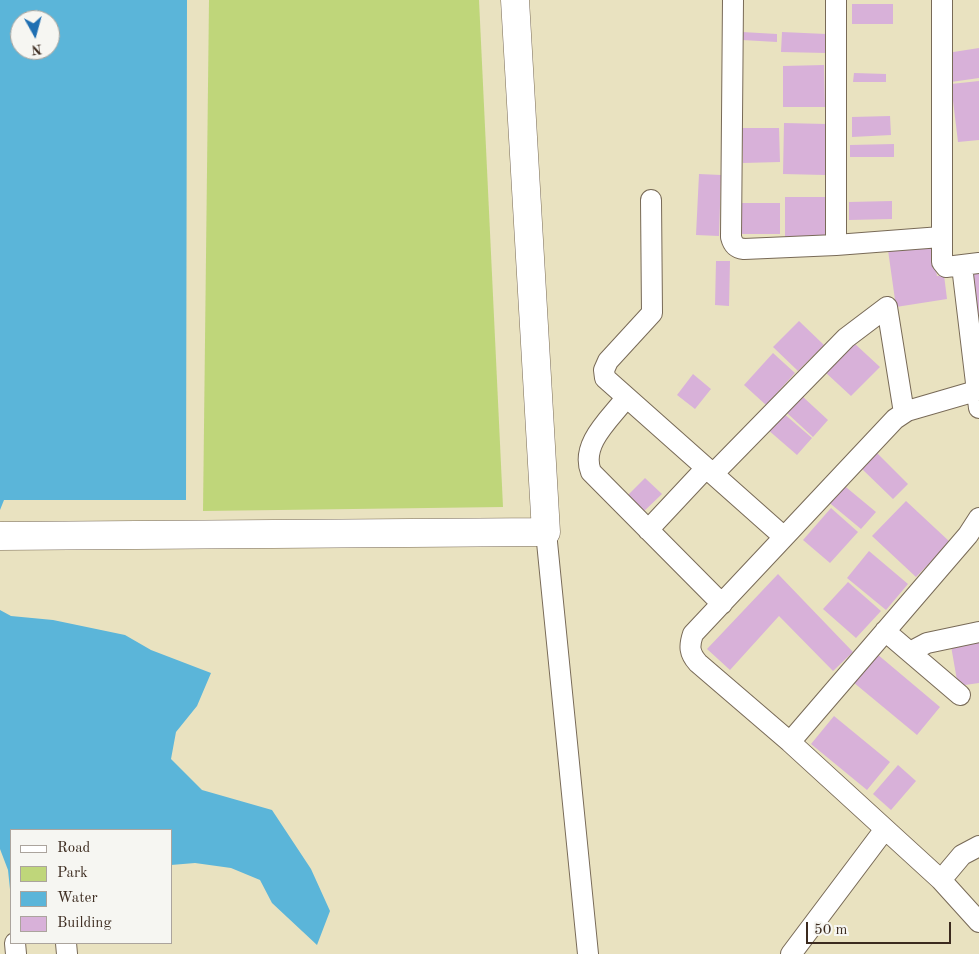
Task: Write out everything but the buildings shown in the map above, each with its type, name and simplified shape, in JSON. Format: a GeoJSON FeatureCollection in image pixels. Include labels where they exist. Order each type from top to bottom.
{"type":"FeatureCollection","features":[{"type":"Feature","properties":{"kind":"main road"},"geometry":{"type":"LineString","coordinates":[[6,536],[546,532],[515,0]]}},
{"type":"Feature","properties":{"kind":"street"},"geometry":{"type":"LineString","coordinates":[[733,0],[731,237],[733,244],[738,248],[744,249],[836,245],[941,237]]}},
{"type":"Feature","properties":{"kind":"street"},"geometry":{"type":"LineString","coordinates":[[836,0],[836,245]]}},
{"type":"Feature","properties":{"kind":"street"},"geometry":{"type":"LineString","coordinates":[[942,0],[942,262],[946,267],[971,264],[978,396],[904,413],[895,419],[693,634],[690,645],[691,656],[790,742],[942,880],[979,922]]}},
{"type":"Feature","properties":{"kind":"street"},"geometry":{"type":"LineString","coordinates":[[651,200],[652,313],[646,323],[608,361],[604,370],[605,378],[784,537]]}},
{"type":"Feature","properties":{"kind":"street"},"geometry":{"type":"LineString","coordinates":[[648,530],[846,338],[887,307],[904,413]]}},
{"type":"Feature","properties":{"kind":"street"},"geometry":{"type":"LineString","coordinates":[[626,398],[596,437],[588,451],[587,462],[591,472],[722,604]]}},
{"type":"Feature","properties":{"kind":"street"},"geometry":{"type":"LineString","coordinates":[[790,742],[968,535],[979,518]]}},
{"type":"Feature","properties":{"kind":"street"},"geometry":{"type":"LineString","coordinates":[[546,532],[588,954]]}},
{"type":"Feature","properties":{"kind":"street"},"geometry":{"type":"LineString","coordinates":[[885,631],[960,695]]}},
{"type":"Feature","properties":{"kind":"street"},"geometry":{"type":"LineString","coordinates":[[910,652],[927,643],[979,632]]}},
{"type":"Feature","properties":{"kind":"street"},"geometry":{"type":"LineString","coordinates":[[791,954],[886,829]]}},
{"type":"Feature","properties":{"kind":"street"},"geometry":{"type":"LineString","coordinates":[[942,880],[962,855],[979,846]]}},
{"type":"Feature","properties":{"kind":"green space"},"geometry":{"type":"Polygon","coordinates":[[[209,0],[479,0],[503,507],[203,511],[209,0]]]}},
{"type":"Feature","properties":{"kind":"water"},"geometry":{"type":"Polygon","coordinates":[[[0,0],[187,0],[186,500],[4,500],[0,510],[0,0]]]}},
{"type":"Feature","properties":{"kind":"water"},"geometry":{"type":"Polygon","coordinates":[[[0,610],[11,616],[53,620],[125,635],[151,650],[211,673],[197,706],[176,732],[171,759],[202,790],[272,810],[311,869],[330,911],[317,945],[272,903],[260,880],[231,868],[195,863],[172,865],[172,829],[10,829],[10,889],[8,870],[0,849],[0,610]]]}}]}
